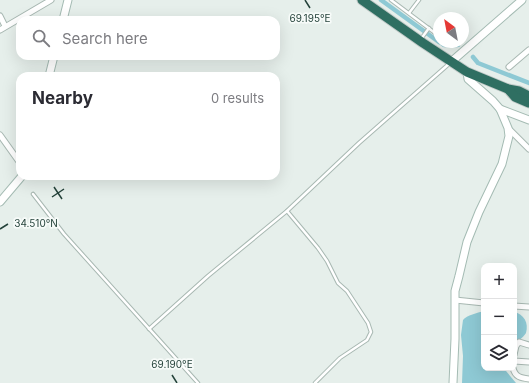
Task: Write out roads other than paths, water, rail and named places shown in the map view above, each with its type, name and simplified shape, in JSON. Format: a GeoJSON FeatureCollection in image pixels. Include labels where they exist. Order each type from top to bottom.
{"type":"FeatureCollection","features":[{"type":"Feature","properties":{"kind":"highway"},"geometry":{"type":"LineString","coordinates":[[362,0],[421,38],[451,62],[467,72],[529,96]]}},
{"type":"Feature","properties":{"kind":"highway"},"geometry":{"type":"LineString","coordinates":[[508,89],[515,97],[529,103]]}},
{"type":"Feature","properties":{"kind":"street"},"geometry":{"type":"LineString","coordinates":[[23,16],[51,0]]}},
{"type":"Feature","properties":{"kind":"street"},"geometry":{"type":"LineString","coordinates":[[65,16],[68,0]]}},
{"type":"Feature","properties":{"kind":"street"},"geometry":{"type":"LineString","coordinates":[[451,62],[522,0]]}},
{"type":"Feature","properties":{"kind":"street"},"geometry":{"type":"LineString","coordinates":[[0,16],[2,28],[16,20]]}},
{"type":"Feature","properties":{"kind":"street"},"geometry":{"type":"LineString","coordinates":[[509,67],[529,50]]}},
{"type":"Feature","properties":{"kind":"street"},"geometry":{"type":"LineString","coordinates":[[51,72],[53,60]]}},
{"type":"Feature","properties":{"kind":"street"},"geometry":{"type":"LineString","coordinates":[[467,72],[468,79],[500,109],[508,128],[529,149]]}},
{"type":"Feature","properties":{"kind":"street"},"geometry":{"type":"LineString","coordinates":[[500,109],[529,120]]}},
{"type":"Feature","properties":{"kind":"street"},"geometry":{"type":"LineString","coordinates":[[453,383],[455,291],[467,242],[479,212],[502,164],[507,147],[508,128]]}},
{"type":"Feature","properties":{"kind":"street"},"geometry":{"type":"LineString","coordinates":[[0,135],[16,157]]}},
{"type":"Feature","properties":{"kind":"street"},"geometry":{"type":"LineString","coordinates":[[0,202],[19,180]]}},
{"type":"Feature","properties":{"kind":"street"},"geometry":{"type":"LineString","coordinates":[[455,300],[481,303]]}},
{"type":"Feature","properties":{"kind":"street"},"geometry":{"type":"LineString","coordinates":[[517,306],[529,307]]}},
{"type":"Feature","properties":{"kind":"street"},"geometry":{"type":"LineString","coordinates":[[517,345],[519,342],[529,344]]}},
{"type":"Feature","properties":{"kind":"street"},"geometry":{"type":"LineString","coordinates":[[517,361],[529,362]]}},
{"type":"Feature","properties":{"kind":"street"},"geometry":{"type":"LineString","coordinates":[[514,371],[519,378],[529,379]]}},
{"type":"Feature","properties":{"kind":"lane"},"geometry":{"type":"LineString","coordinates":[[391,0],[433,33]]}},
{"type":"Feature","properties":{"kind":"lane"},"geometry":{"type":"LineString","coordinates":[[409,13],[418,0]]}},
{"type":"Feature","properties":{"kind":"lane"},"geometry":{"type":"LineString","coordinates":[[421,38],[428,30]]}},
{"type":"Feature","properties":{"kind":"lane"},"geometry":{"type":"LineString","coordinates":[[149,329],[208,276],[287,211],[359,143],[451,62]]}},
{"type":"Feature","properties":{"kind":"lane"},"geometry":{"type":"LineString","coordinates":[[33,194],[64,234],[198,383]]}},
{"type":"Feature","properties":{"kind":"lane"},"geometry":{"type":"LineString","coordinates":[[287,211],[318,248],[327,261],[338,283],[347,291],[368,323],[371,332],[367,340],[340,358],[315,383]]}},
{"type":"Feature","properties":{"kind":"water"},"geometry":{"type":"Polygon","coordinates":[[[481,312],[481,371],[506,371],[516,383],[462,383],[463,356],[461,335],[463,320],[470,315],[481,312]]]}},
{"type":"Feature","properties":{"kind":"water"},"geometry":{"type":"Polygon","coordinates":[[[517,313],[523,317],[526,322],[527,329],[517,342],[517,313]]]}},
{"type":"Feature","properties":{"kind":"waterway"},"geometry":{"type":"LineString","coordinates":[[381,0],[433,38]]}},
{"type":"Feature","properties":{"kind":"waterway"},"geometry":{"type":"LineString","coordinates":[[473,57],[478,63],[529,83]]}}]}
